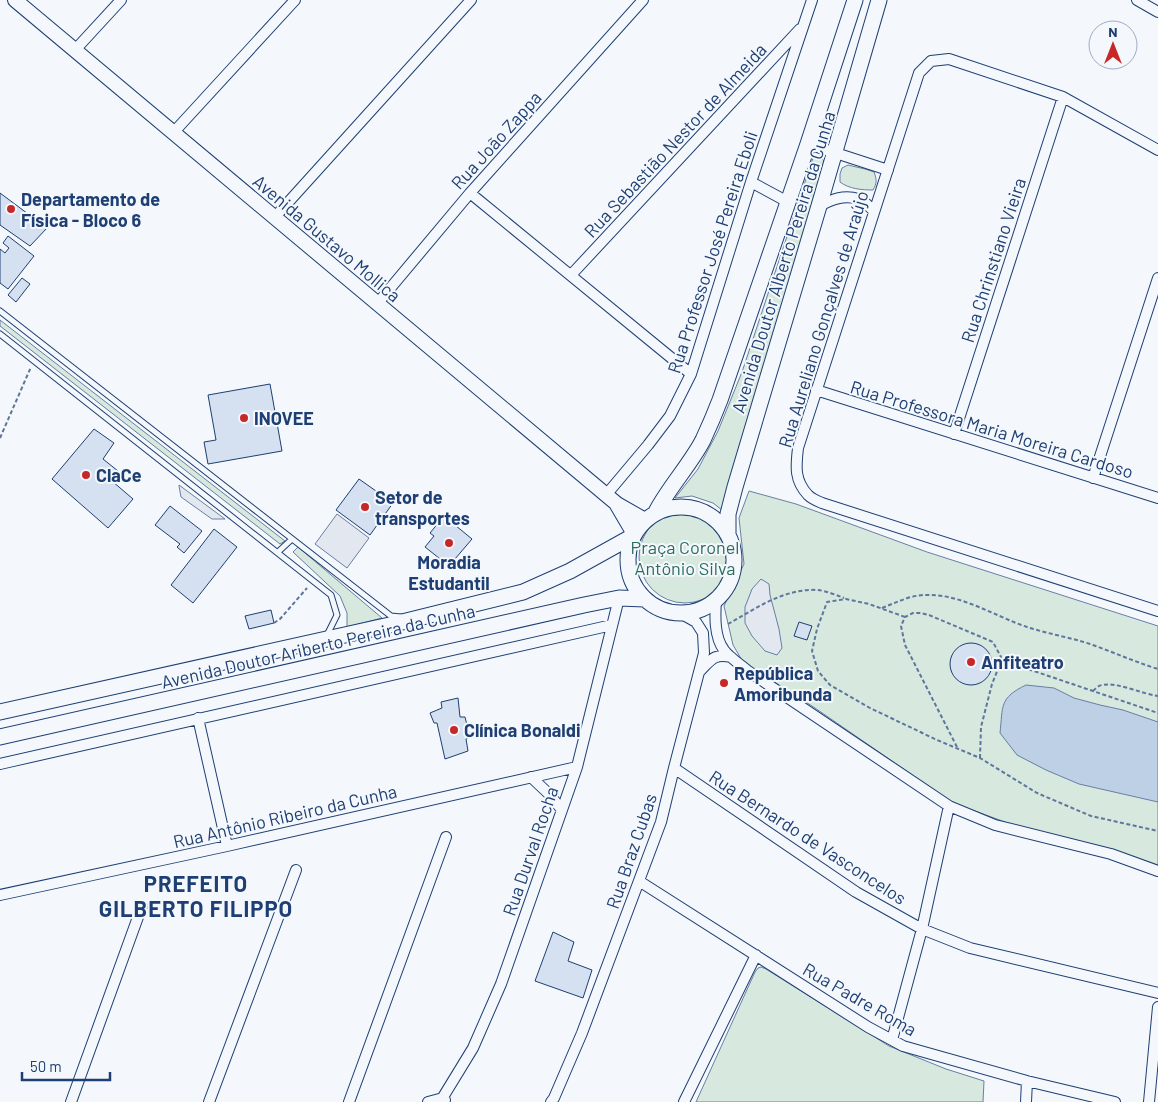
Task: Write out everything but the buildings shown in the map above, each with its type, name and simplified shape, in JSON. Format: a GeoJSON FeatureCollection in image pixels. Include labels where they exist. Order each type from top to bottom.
{"type":"FeatureCollection","features":[{"type":"Feature","properties":{"kind":"main road","name":"Avenida Doutor Alberto Pereira da Cunha"},"geometry":{"type":"LineString","coordinates":[[650,516],[703,440],[720,400],[808,144],[855,0]]}},
{"type":"Feature","properties":{"kind":"main road","name":"Avenida Doutor Alberto Pereira da Cunha"},"geometry":{"type":"LineString","coordinates":[[728,535],[728,514],[735,487],[879,0]]}},
{"type":"Feature","properties":{"kind":"main road"},"geometry":{"type":"LineString","coordinates":[[681,506],[700,510],[716,520],[728,535],[734,551],[734,568],[728,585],[716,600],[698,610],[680,613],[661,609],[645,599],[634,586],[629,574],[627,558],[634,535],[650,516],[681,506]]}},
{"type":"Feature","properties":{"kind":"main road","name":"Avenida Doutor Ariberto Pereira da Cunha"},"geometry":{"type":"LineString","coordinates":[[0,712],[324,640],[523,592],[570,570],[634,535]]}},
{"type":"Feature","properties":{"kind":"main road","name":"Avenida Doutor Ariberto Pereira da Cunha"},"geometry":{"type":"LineString","coordinates":[[0,737],[555,611],[619,598],[645,599]]}},
{"type":"Feature","properties":{"kind":"street","name":"Avenida Gustavo Mollica"},"geometry":{"type":"LineString","coordinates":[[14,0],[617,504],[650,516]]}},
{"type":"Feature","properties":{"kind":"street"},"geometry":{"type":"LineString","coordinates":[[75,50],[121,0]]}},
{"type":"Feature","properties":{"kind":"street"},"geometry":{"type":"LineString","coordinates":[[173,133],[295,0]]}},
{"type":"Feature","properties":{"kind":"street"},"geometry":{"type":"LineString","coordinates":[[274,218],[471,0]]}},
{"type":"Feature","properties":{"kind":"street","name":"Rua João Zappa"},"geometry":{"type":"LineString","coordinates":[[377,304],[470,193],[643,0]]}},
{"type":"Feature","properties":{"kind":"street","name":"Rua Professor José Pereira Eboli"},"geometry":{"type":"LineString","coordinates":[[606,495],[670,416],[691,374],[751,182],[812,0]]}},
{"type":"Feature","properties":{"kind":"street"},"geometry":{"type":"LineString","coordinates":[[1137,0],[1158,12]]}},
{"type":"Feature","properties":{"kind":"street","name":"Rua Sebastião Nestor de Almeida"},"geometry":{"type":"LineString","coordinates":[[571,276],[804,26]]}},
{"type":"Feature","properties":{"kind":"street","name":"Rua Aureliano Gonçalves de Araújo"},"geometry":{"type":"LineString","coordinates":[[1063,97],[950,59],[931,61],[919,73],[816,390],[798,448],[795,468],[800,483],[808,496],[822,503],[1157,608]]}},
{"type":"Feature","properties":{"kind":"street"},"geometry":{"type":"LineString","coordinates":[[1063,97],[1158,150]]}},
{"type":"Feature","properties":{"kind":"street","name":"Rua Chrinstiano Vieira"},"geometry":{"type":"LineString","coordinates":[[954,434],[1063,97]]}},
{"type":"Feature","properties":{"kind":"street"},"geometry":{"type":"LineString","coordinates":[[808,144],[888,170]]}},
{"type":"Feature","properties":{"kind":"street"},"geometry":{"type":"LineString","coordinates":[[751,182],[788,202]]}},
{"type":"Feature","properties":{"kind":"street"},"geometry":{"type":"LineString","coordinates":[[470,193],[691,374]]}},
{"type":"Feature","properties":{"kind":"street"},"geometry":{"type":"LineString","coordinates":[[819,206],[834,199],[847,197],[860,199],[874,211]]}},
{"type":"Feature","properties":{"kind":"street"},"geometry":{"type":"LineString","coordinates":[[1093,478],[1158,278]]}},
{"type":"Feature","properties":{"kind":"street","name":"Rua Professora Maria Moreira Cardoso"},"geometry":{"type":"LineString","coordinates":[[816,390],[1158,498]]}},
{"type":"Feature","properties":{"kind":"street","name":"Avenida Gustavo Mollica"},"geometry":{"type":"LineString","coordinates":[[617,504],[634,535]]}},
{"type":"Feature","properties":{"kind":"street","name":"Rua Durval Rocha"},"geometry":{"type":"LineString","coordinates":[[443,1101],[473,1048],[501,984],[562,810],[577,767],[619,598]]}},
{"type":"Feature","properties":{"kind":"street"},"geometry":{"type":"LineString","coordinates":[[716,600],[716,630],[724,651],[756,676],[949,806],[995,825],[1111,854],[1158,871]]}},
{"type":"Feature","properties":{"kind":"street","name":"Rua Braz Cubas"},"geometry":{"type":"LineString","coordinates":[[551,1102],[582,1033],[661,822],[704,653],[704,633],[696,622],[680,613]]}},
{"type":"Feature","properties":{"kind":"street"},"geometry":{"type":"LineString","coordinates":[[0,764],[612,626]]}},
{"type":"Feature","properties":{"kind":"street"},"geometry":{"type":"LineString","coordinates":[[700,671],[717,657],[722,655],[732,658]]}},
{"type":"Feature","properties":{"kind":"street"},"geometry":{"type":"LineString","coordinates":[[198,718],[227,846]]}},
{"type":"Feature","properties":{"kind":"street","name":"Rua Antônio Ribeiro da Cunha"},"geometry":{"type":"LineString","coordinates":[[0,895],[577,767]]}},
{"type":"Feature","properties":{"kind":"street","name":"Rua Bernardo de Vasconcelos"},"geometry":{"type":"LineString","coordinates":[[674,768],[856,892],[922,929],[970,948],[1158,993]]}},
{"type":"Feature","properties":{"kind":"street"},"geometry":{"type":"LineString","coordinates":[[531,777],[562,810]]}},
{"type":"Feature","properties":{"kind":"street"},"geometry":{"type":"LineString","coordinates":[[892,1040],[922,929],[949,806]]}},
{"type":"Feature","properties":{"kind":"street"},"geometry":{"type":"LineString","coordinates":[[349,1102],[446,837]]}},
{"type":"Feature","properties":{"kind":"street"},"geometry":{"type":"LineString","coordinates":[[209,1102],[296,870]]}},
{"type":"Feature","properties":{"kind":"street","name":"Rua Padre Roma"},"geometry":{"type":"LineString","coordinates":[[639,881],[860,1022],[904,1046],[1027,1081],[1115,1102]]}},
{"type":"Feature","properties":{"kind":"street"},"geometry":{"type":"LineString","coordinates":[[71,1102],[142,906]]}},
{"type":"Feature","properties":{"kind":"street"},"geometry":{"type":"LineString","coordinates":[[684,1102],[756,955]]}},
{"type":"Feature","properties":{"kind":"street"},"geometry":{"type":"LineString","coordinates":[[1148,1102],[1158,1007]]}},
{"type":"Feature","properties":{"kind":"street"},"geometry":{"type":"LineString","coordinates":[[1026,1102],[1027,1081]]}},
{"type":"Feature","properties":{"kind":"street"},"geometry":{"type":"LineString","coordinates":[[428,1102],[443,1101]]}},
{"type":"Feature","properties":{"kind":"lane"},"geometry":{"type":"LineString","coordinates":[[0,311],[391,616],[414,619]]}},
{"type":"Feature","properties":{"kind":"lane"},"geometry":{"type":"LineString","coordinates":[[0,334],[331,595],[337,615],[324,640]]}},
{"type":"Feature","properties":{"kind":"lane"},"geometry":{"type":"LineString","coordinates":[[278,552],[292,539]]}},
{"type":"Feature","properties":{"kind":"path"},"geometry":{"type":"LineString","coordinates":[[0,438],[34,360]]}},
{"type":"Feature","properties":{"kind":"path"},"geometry":{"type":"LineString","coordinates":[[274,623],[280,619],[314,581]]}},
{"type":"Feature","properties":{"kind":"path"},"geometry":{"type":"LineString","coordinates":[[716,630],[772,599],[797,591],[819,590],[882,608],[905,618]]}},
{"type":"Feature","properties":{"kind":"path"},"geometry":{"type":"LineString","coordinates":[[882,608],[912,597],[945,596],[972,604],[1027,627],[1088,644],[1158,669]]}},
{"type":"Feature","properties":{"kind":"path"},"geometry":{"type":"LineString","coordinates":[[846,599],[828,602],[817,629],[812,650],[818,671],[830,685],[870,708],[980,758],[1037,793],[1092,816],[1158,831]]}},
{"type":"Feature","properties":{"kind":"path"},"geometry":{"type":"LineString","coordinates":[[958,749],[905,645],[901,626],[905,618],[913,613],[929,614],[994,642],[1002,658],[1016,665],[1158,713]]}},
{"type":"Feature","properties":{"kind":"path"},"geometry":{"type":"LineString","coordinates":[[980,758],[981,727],[992,684],[1002,658]]}},
{"type":"Feature","properties":{"kind":"path"},"geometry":{"type":"LineString","coordinates":[[1093,691],[1104,684],[1158,696]]}},
{"type":"Feature","properties":{"kind":"green space"},"geometry":{"type":"Polygon","coordinates":[[[817,156],[824,161],[824,167],[722,510],[713,503],[692,496],[675,498],[698,469],[718,431],[742,372],[813,158],[817,156]]]}},
{"type":"Feature","properties":{"kind":"green space"},"geometry":{"type":"Polygon","coordinates":[[[848,165],[874,172],[876,181],[873,190],[851,188],[840,182],[842,168],[848,165]]]}},
{"type":"Feature","properties":{"kind":"green space"},"geometry":{"type":"Polygon","coordinates":[[[0,320],[285,541],[280,544],[0,326],[0,320]]]}},
{"type":"Feature","properties":{"kind":"green space"},"geometry":{"type":"Polygon","coordinates":[[[749,491],[796,504],[927,552],[1158,626],[1158,868],[1016,826],[953,803],[815,708],[743,662],[733,645],[724,606],[744,564],[739,518],[749,491]]]}},
{"type":"Feature","properties":{"kind":"green space","name":"Praça Coronel Antônio Silva"},"geometry":{"type":"Polygon","coordinates":[[[685,511],[703,515],[717,525],[727,539],[731,557],[727,575],[717,589],[703,599],[685,603],[667,599],[653,589],[643,575],[639,557],[643,539],[653,525],[667,515],[685,511]]]}},
{"type":"Feature","properties":{"kind":"green space"},"geometry":{"type":"Polygon","coordinates":[[[298,547],[382,618],[347,627],[347,613],[340,596],[293,552],[298,547]]]}},
{"type":"Feature","properties":{"kind":"green space"},"geometry":{"type":"Polygon","coordinates":[[[761,967],[889,1046],[946,1069],[984,1081],[983,1102],[696,1102],[755,972],[761,967]]]}},
{"type":"Feature","properties":{"kind":"shaded area"},"geometry":{"type":"Polygon","coordinates":[[[179,485],[225,519],[212,519],[181,497],[179,485]]]}},
{"type":"Feature","properties":{"kind":"shaded area"},"geometry":{"type":"Polygon","coordinates":[[[337,514],[369,538],[347,568],[315,544],[337,514]]]}},
{"type":"Feature","properties":{"kind":"shaded area"},"geometry":{"type":"Polygon","coordinates":[[[761,579],[769,584],[779,629],[782,648],[777,655],[765,651],[752,636],[745,623],[745,607],[752,589],[761,579]]]}},
{"type":"Feature","properties":{"kind":"water"},"geometry":{"type":"Polygon","coordinates":[[[1026,685],[1054,688],[1074,698],[1123,710],[1158,722],[1158,802],[1079,784],[1017,755],[1000,733],[1002,709],[1011,694],[1026,685]]]}},
{"type":"Feature","properties":{"kind":"place","name":"Departamento de Física - Bloco 6"},"geometry":{"type":"Point","coordinates":[11,209]}},
{"type":"Feature","properties":{"kind":"place","name":"INOVEE"},"geometry":{"type":"Point","coordinates":[244,418]}},
{"type":"Feature","properties":{"kind":"place","name":"ClaCe"},"geometry":{"type":"Point","coordinates":[86,475]}},
{"type":"Feature","properties":{"kind":"place","name":"Setor de transportes"},"geometry":{"type":"Point","coordinates":[365,507]}},
{"type":"Feature","properties":{"kind":"place","name":"Moradia Estudantil"},"geometry":{"type":"Point","coordinates":[449,543]}},
{"type":"Feature","properties":{"kind":"place","name":"Anfiteatro"},"geometry":{"type":"Point","coordinates":[971,662]}},
{"type":"Feature","properties":{"kind":"place","name":"República Amoribunda"},"geometry":{"type":"Point","coordinates":[724,683]}},
{"type":"Feature","properties":{"kind":"place","name":"Clínica Bonaldi"},"geometry":{"type":"Point","coordinates":[454,730]}},
{"type":"Feature","properties":{"kind":"district","name":"PREFEITO GILBERTO FILIPPO"},"geometry":{"type":"Point","coordinates":[196,896]}}]}
